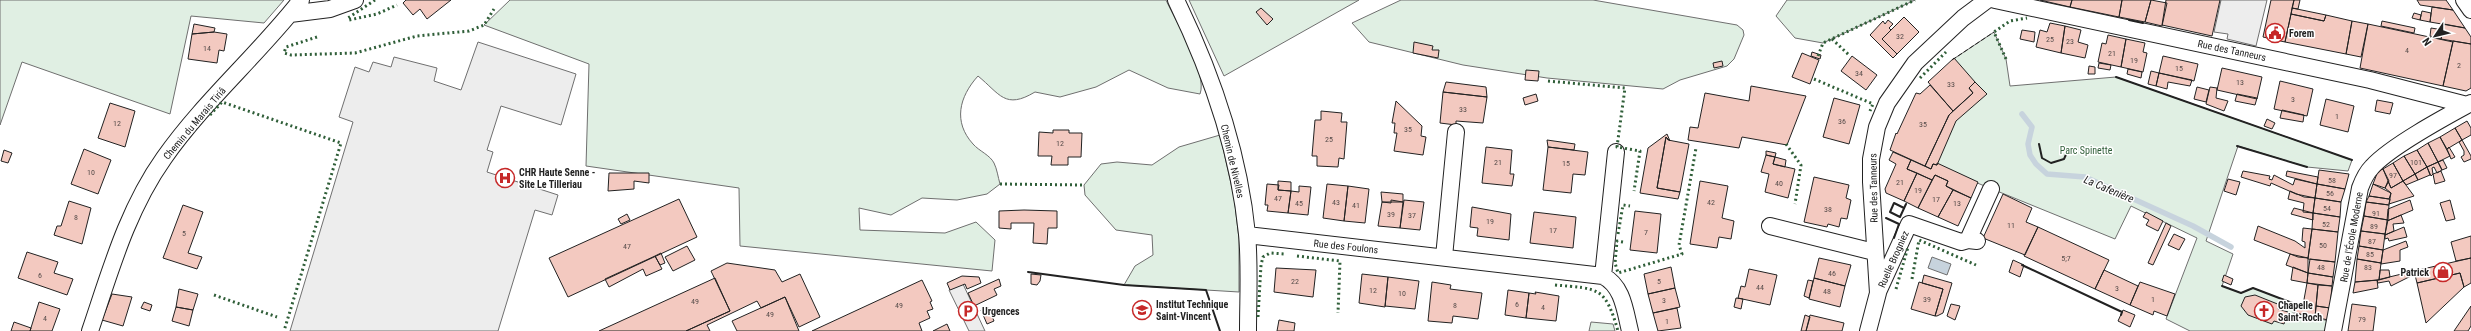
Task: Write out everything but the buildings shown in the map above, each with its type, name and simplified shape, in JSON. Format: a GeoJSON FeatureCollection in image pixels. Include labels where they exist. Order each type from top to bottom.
{"type":"FeatureCollection","features":[{"type":"Feature","properties":{"kind":"street","name":"Chemin du Marais Tiriâ"},"geometry":{"type":"LineString","coordinates":[[90,331],[118,246],[133,212],[163,159],[301,0]]}},
{"type":"Feature","properties":{"kind":"street"},"geometry":{"type":"LineString","coordinates":[[290,14],[330,10],[355,0]]}},
{"type":"Feature","properties":{"kind":"street","name":"Chemin de Nivelles"},"geometry":{"type":"LineString","coordinates":[[1176,0],[1216,90],[1241,190],[1247,236],[1248,331]]}},
{"type":"Feature","properties":{"kind":"street","name":"Rue des Tanneurs"},"geometry":{"type":"LineString","coordinates":[[1868,331],[1878,293],[1874,252],[1871,159],[1881,117],[1895,91],[1915,63],[1963,18],[1987,0]]}},
{"type":"Feature","properties":{"kind":"street","name":"Rue des Tanneurs"},"geometry":{"type":"LineString","coordinates":[[1995,0],[2370,80],[2469,104]]}},
{"type":"Feature","properties":{"kind":"street"},"geometry":{"type":"LineString","coordinates":[[2464,0],[2471,10]]}},
{"type":"Feature","properties":{"kind":"street","name":"Rue de l'École Moderne"},"geometry":{"type":"LineString","coordinates":[[2333,331],[2360,188],[2366,173],[2377,162],[2398,147],[2469,104]]}},
{"type":"Feature","properties":{"kind":"street"},"geometry":{"type":"LineString","coordinates":[[1444,257],[1456,132]]}},
{"type":"Feature","properties":{"kind":"street"},"geometry":{"type":"LineString","coordinates":[[1616,152],[1603,276],[1611,280],[1618,288],[1630,331]]}},
{"type":"Feature","properties":{"kind":"street","name":"Ruelle Brogniez"},"geometry":{"type":"LineString","coordinates":[[1878,293],[1909,224],[1961,242],[1972,240],[1990,189]]}},
{"type":"Feature","properties":{"kind":"street"},"geometry":{"type":"LineString","coordinates":[[1770,226],[1874,252]]}},
{"type":"Feature","properties":{"kind":"street","name":"Rue des Foulons"},"geometry":{"type":"LineString","coordinates":[[1247,236],[1603,276]]}},
{"type":"Feature","properties":{"kind":"green space"},"geometry":{"type":"Polygon","coordinates":[[[0,0],[284,0],[264,23],[191,16],[170,114],[22,62],[0,125],[0,0]]]}},
{"type":"Feature","properties":{"kind":"green space"},"geometry":{"type":"Polygon","coordinates":[[[510,0],[1166,0],[1195,61],[1201,85],[1200,94],[1168,88],[1129,70],[1096,87],[1060,97],[1035,92],[1017,100],[1010,100],[998,94],[978,76],[966,92],[961,110],[961,118],[967,136],[975,146],[994,163],[1000,184],[987,194],[957,200],[922,198],[891,215],[859,208],[860,230],[945,233],[976,222],[995,240],[992,271],[740,246],[739,188],[586,166],[589,64],[484,25],[510,0]]]}},
{"type":"Feature","properties":{"kind":"green space"},"geometry":{"type":"Polygon","coordinates":[[[1189,0],[1359,0],[1224,76],[1189,0]]]}},
{"type":"Feature","properties":{"kind":"green space"},"geometry":{"type":"Polygon","coordinates":[[[1401,0],[1593,0],[1737,25],[1743,30],[1744,35],[1734,59],[1727,66],[1680,80],[1663,89],[1547,78],[1463,65],[1369,42],[1352,23],[1401,0]]]}},
{"type":"Feature","properties":{"kind":"green space"},"geometry":{"type":"Polygon","coordinates":[[[1787,0],[1915,0],[1823,43],[1795,38],[1776,16],[1787,0]]]}},
{"type":"Feature","properties":{"kind":"green space","name":"Parc Spinette"},"geometry":{"type":"Polygon","coordinates":[[[1994,32],[2006,59],[2010,86],[2116,77],[2352,160],[2348,171],[2307,167],[2238,146],[2206,241],[2233,254],[2222,286],[2241,293],[2253,288],[2295,304],[2293,313],[2329,321],[2327,331],[2190,331],[2166,319],[2197,238],[2131,206],[2115,239],[1933,165],[1954,119],[1983,95],[1952,60],[1994,32]]]}},
{"type":"Feature","properties":{"kind":"green space"},"geometry":{"type":"Polygon","coordinates":[[[1220,135],[1234,197],[1239,239],[1239,292],[1124,285],[1135,266],[1153,255],[1152,235],[1116,230],[1085,195],[1084,185],[1101,164],[1117,162],[1152,165],[1179,147],[1220,135]]]}},
{"type":"Feature","properties":{"kind":"green space"},"geometry":{"type":"Polygon","coordinates":[[[1591,322],[1613,324],[1615,331],[1589,331],[1591,322]]]}},
{"type":"Feature","properties":{"kind":"shaded area"},"geometry":{"type":"Polygon","coordinates":[[[2221,0],[2267,0],[2256,46],[2227,39],[2228,34],[2214,32],[2221,0]]]}},
{"type":"Feature","properties":{"kind":"shaded area"},"geometry":{"type":"Polygon","coordinates":[[[478,42],[576,74],[561,125],[501,106],[487,150],[493,152],[487,172],[558,195],[552,215],[535,210],[498,331],[290,331],[353,122],[339,117],[355,67],[369,72],[373,62],[391,67],[394,57],[437,68],[434,81],[461,90],[478,42]]]}},
{"type":"Feature","properties":{"kind":"shaded area"},"geometry":{"type":"Polygon","coordinates":[[[1932,257],[1951,264],[1947,275],[1928,268],[1932,257]]]}},
{"type":"Feature","properties":{"kind":"shaded area","name":"Urgences"},"geometry":{"type":"Polygon","coordinates":[[[963,284],[985,331],[969,331],[949,290],[963,284]]]}},
{"type":"Feature","properties":{"kind":"waterway","name":"La Cafenière"},"geometry":{"type":"LineString","coordinates":[[2022,114],[2032,127],[2028,144],[2030,155],[2036,164],[2047,174],[2085,177],[2193,226],[2231,247]]}},
{"type":"Feature","properties":{"kind":"hedge"},"geometry":{"type":"LineString","coordinates":[[375,0],[348,18],[349,20],[377,14],[397,5]]}},
{"type":"Feature","properties":{"kind":"hedge"},"geometry":{"type":"LineString","coordinates":[[1818,56],[1823,43],[1915,0]]}},
{"type":"Feature","properties":{"kind":"hedge"},"geometry":{"type":"LineString","coordinates":[[317,37],[286,47],[284,53],[291,55],[355,53],[417,36],[469,31],[484,25],[494,9]]}},
{"type":"Feature","properties":{"kind":"hedge"},"geometry":{"type":"LineString","coordinates":[[2006,59],[1994,32],[2010,21],[2027,18]]}},
{"type":"Feature","properties":{"kind":"hedge"},"geometry":{"type":"LineString","coordinates":[[1832,39],[1849,55]]}},
{"type":"Feature","properties":{"kind":"hedge"},"geometry":{"type":"LineString","coordinates":[[1920,78],[1946,52]]}},
{"type":"Feature","properties":{"kind":"hedge"},"geometry":{"type":"LineString","coordinates":[[1814,79],[1873,104],[1870,111]]}},
{"type":"Feature","properties":{"kind":"hedge"},"geometry":{"type":"LineString","coordinates":[[1548,81],[1625,88],[1617,147],[1640,151],[1634,191]]}},
{"type":"Feature","properties":{"kind":"hedge"},"geometry":{"type":"LineString","coordinates":[[210,115],[222,102],[341,143],[284,331]]}},
{"type":"Feature","properties":{"kind":"hedge"},"geometry":{"type":"LineString","coordinates":[[1786,144],[1801,165],[1795,204]]}},
{"type":"Feature","properties":{"kind":"hedge"},"geometry":{"type":"LineString","coordinates":[[1623,242],[1617,241],[1615,263],[1618,273],[1682,254],[1679,245],[1696,148]]}},
{"type":"Feature","properties":{"kind":"hedge"},"geometry":{"type":"LineString","coordinates":[[1000,184],[1084,185]]}},
{"type":"Feature","properties":{"kind":"hedge"},"geometry":{"type":"LineString","coordinates":[[1618,234],[1623,205],[1630,206]]}},
{"type":"Feature","properties":{"kind":"hedge"},"geometry":{"type":"LineString","coordinates":[[1912,279],[1919,240],[1976,265]]}},
{"type":"Feature","properties":{"kind":"hedge"},"geometry":{"type":"LineString","coordinates":[[1896,289],[1908,247]]}},
{"type":"Feature","properties":{"kind":"hedge"},"geometry":{"type":"LineString","coordinates":[[1258,317],[1261,265],[1263,257],[1270,253],[1285,254]]}},
{"type":"Feature","properties":{"kind":"hedge"},"geometry":{"type":"LineString","coordinates":[[1297,256],[1340,261],[1338,313]]}},
{"type":"Feature","properties":{"kind":"hedge"},"geometry":{"type":"LineString","coordinates":[[1555,285],[1591,289],[1598,293],[1609,305],[1618,331]]}},
{"type":"Feature","properties":{"kind":"hedge"},"geometry":{"type":"LineString","coordinates":[[214,295],[277,317]]}},
{"type":"Feature","properties":{"kind":"fence"},"geometry":{"type":"LineString","coordinates":[[1952,60],[1994,32]]}},
{"type":"Feature","properties":{"kind":"wall"},"geometry":{"type":"LineString","coordinates":[[2129,20],[2143,23]]}},
{"type":"Feature","properties":{"kind":"wall"},"geometry":{"type":"LineString","coordinates":[[2116,77],[2352,160]]}},
{"type":"Feature","properties":{"kind":"wall"},"geometry":{"type":"LineString","coordinates":[[2039,144],[2042,158],[2051,163],[2064,159],[2068,150]]}},
{"type":"Feature","properties":{"kind":"wall"},"geometry":{"type":"LineString","coordinates":[[2237,146],[2307,167]]}},
{"type":"Feature","properties":{"kind":"wall"},"geometry":{"type":"LineString","coordinates":[[1904,208],[1894,203],[1890,212],[1900,217],[1906,204]]}},
{"type":"Feature","properties":{"kind":"wall"},"geometry":{"type":"LineString","coordinates":[[1886,218],[1899,224],[1894,238]]}},
{"type":"Feature","properties":{"kind":"wall"},"geometry":{"type":"LineString","coordinates":[[2022,265],[2122,312],[2121,315]]}},
{"type":"Feature","properties":{"kind":"wall"},"geometry":{"type":"LineString","coordinates":[[1028,272],[1124,285],[1206,290],[1220,331]]}},
{"type":"Feature","properties":{"kind":"wall"},"geometry":{"type":"LineString","coordinates":[[2222,286],[2241,293],[2253,288],[2295,304]]}},
{"type":"Feature","properties":{"kind":"place","name":"Forem"},"geometry":{"type":"Point","coordinates":[2275,33]}},
{"type":"Feature","properties":{"kind":"place","name":"CHR Haute Senne - Site Le Tilleriau"},"geometry":{"type":"Point","coordinates":[505,178]}},
{"type":"Feature","properties":{"kind":"place","name":"Patrick"},"geometry":{"type":"Point","coordinates":[2443,272]}},
{"type":"Feature","properties":{"kind":"place","name":"Institut Technique Saint-Vincent"},"geometry":{"type":"Point","coordinates":[1142,310]}},
{"type":"Feature","properties":{"kind":"place","name":"Urgences"},"geometry":{"type":"Point","coordinates":[968,311]}},
{"type":"Feature","properties":{"kind":"place","name":"Chapelle Saint-Roch"},"geometry":{"type":"Point","coordinates":[2264,311]}}]}
